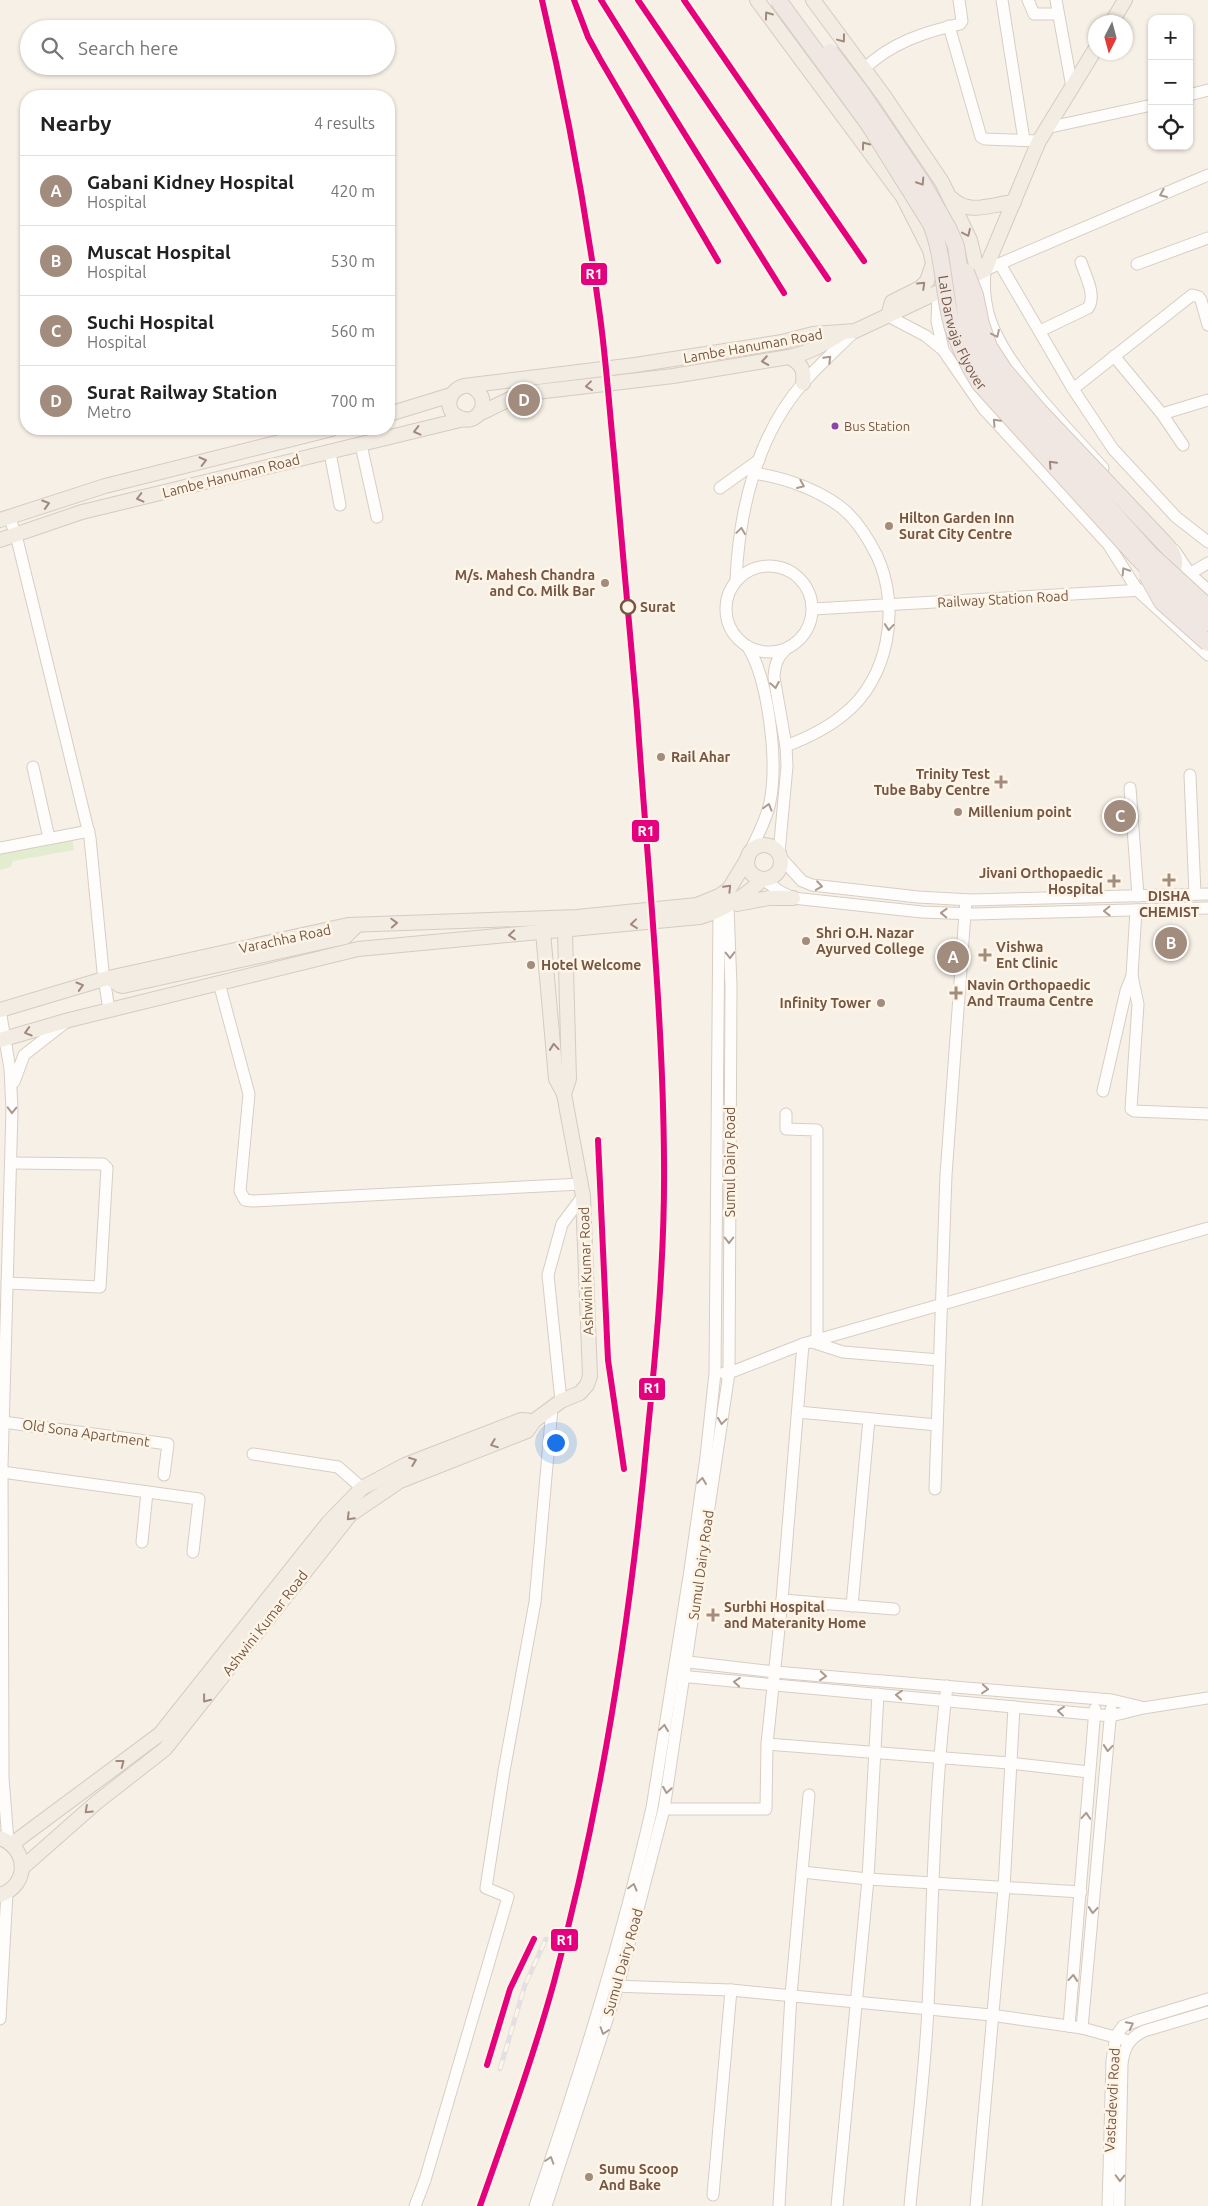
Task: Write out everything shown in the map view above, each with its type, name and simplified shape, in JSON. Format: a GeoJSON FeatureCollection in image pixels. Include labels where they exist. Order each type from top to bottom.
{"type":"FeatureCollection","features":[{"type":"Feature","properties":{"kind":"highway","name":"Lal Darwaja Flyover"},"geometry":{"type":"LineString","coordinates":[[778,0],[868,123],[930,224],[938,242],[952,324],[967,364],[1000,407],[1136,556],[1176,596],[1208,623]]}},
{"type":"Feature","properties":{"kind":"highway","name":"Lal Darwaja Flyover"},"geometry":{"type":"LineString","coordinates":[[791,0],[860,91],[923,184],[940,213],[956,246],[968,329],[978,357],[994,380],[1151,554],[1208,607]]}},
{"type":"Feature","properties":{"kind":"highway"},"geometry":{"type":"LineString","coordinates":[[956,246],[975,295],[981,324],[989,347],[1004,370],[1040,412],[1172,551],[1175,558],[1174,564],[1167,578],[1156,588]]}},
{"type":"Feature","properties":{"kind":"highway"},"geometry":{"type":"LineString","coordinates":[[1136,556],[1162,602],[1208,643]]}},
{"type":"Feature","properties":{"kind":"main road"},"geometry":{"type":"LineString","coordinates":[[757,0],[902,197],[930,250],[933,264],[927,281],[920,288],[892,302],[888,316]]}},
{"type":"Feature","properties":{"kind":"main road"},"geometry":{"type":"LineString","coordinates":[[813,0],[921,151],[948,196],[970,240],[981,271]]}},
{"type":"Feature","properties":{"kind":"main road"},"geometry":{"type":"LineString","coordinates":[[1116,15],[1126,0]]}},
{"type":"Feature","properties":{"kind":"main road"},"geometry":{"type":"LineString","coordinates":[[849,332],[938,293],[981,271],[1014,202],[1032,140],[1046,128],[1089,60]]}},
{"type":"Feature","properties":{"kind":"main road"},"geometry":{"type":"LineString","coordinates":[[948,196],[956,203],[973,209],[992,204],[1014,202]]}},
{"type":"Feature","properties":{"kind":"main road","name":"Lambe Hanuman Road"},"geometry":{"type":"LineString","coordinates":[[479,414],[516,396],[528,393],[673,376],[806,354],[849,332]]}},
{"type":"Feature","properties":{"kind":"main road","name":"Lambe Hanuman Road"},"geometry":{"type":"LineString","coordinates":[[470,386],[644,364],[782,342],[813,334],[849,332]]}},
{"type":"Feature","properties":{"kind":"main road"},"geometry":{"type":"LineString","coordinates":[[789,357],[797,361],[802,367],[805,375],[804,383]]}},
{"type":"Feature","properties":{"kind":"main road"},"geometry":{"type":"LineString","coordinates":[[470,386],[475,388],[482,397],[482,409],[474,417],[464,419],[454,414],[451,410],[449,400],[451,395],[458,387],[470,386]]}},
{"type":"Feature","properties":{"kind":"main road"},"geometry":{"type":"LineString","coordinates":[[395,412],[451,395]]}},
{"type":"Feature","properties":{"kind":"main road","name":"Lambe Hanuman Road"},"geometry":{"type":"LineString","coordinates":[[0,540],[82,512],[464,419]]}},
{"type":"Feature","properties":{"kind":"main road","name":"Lambe Hanuman Road"},"geometry":{"type":"LineString","coordinates":[[5,518],[105,486],[308,435]]}},
{"type":"Feature","properties":{"kind":"main road"},"geometry":{"type":"LineString","coordinates":[[760,846],[771,846],[780,856],[780,869],[777,874],[768,879],[763,879],[752,874],[747,864],[749,855],[760,846]]}},
{"type":"Feature","properties":{"kind":"main road","name":"Varachha Road"},"geometry":{"type":"LineString","coordinates":[[0,1010],[106,979],[357,925],[577,917],[697,905],[719,896],[729,889],[749,855]]}},
{"type":"Feature","properties":{"kind":"main road"},"geometry":{"type":"LineString","coordinates":[[724,909],[741,899],[763,879]]}},
{"type":"Feature","properties":{"kind":"main road"},"geometry":{"type":"LineString","coordinates":[[2,1039],[69,1020],[358,949],[700,917],[749,900],[793,898]]}},
{"type":"Feature","properties":{"kind":"main road","name":"Ashwini Kumar Road"},"geometry":{"type":"LineString","coordinates":[[564,1094],[570,1079],[565,931]]}},
{"type":"Feature","properties":{"kind":"main road","name":"Ashwini Kumar Road"},"geometry":{"type":"LineString","coordinates":[[7,1841],[160,1734],[328,1523],[362,1488],[527,1432],[534,1421],[557,1404],[580,1392],[587,1385],[590,1376],[582,1190],[564,1094],[556,1079],[544,932]]}},
{"type":"Feature","properties":{"kind":"main road"},"geometry":{"type":"LineString","coordinates":[[113,1010],[123,998],[341,943],[358,949]]}},
{"type":"Feature","properties":{"kind":"main road","name":"Ashwini Kumar Road"},"geometry":{"type":"LineString","coordinates":[[3,1896],[16,1884],[22,1868],[97,1802],[165,1749],[343,1523],[397,1476]]}},
{"type":"Feature","properties":{"kind":"main road"},"geometry":{"type":"LineString","coordinates":[[7,1841],[19,1853],[22,1868]]}},
{"type":"Feature","properties":{"kind":"street"},"geometry":{"type":"LineString","coordinates":[[864,69],[877,56],[892,46],[912,37],[961,23],[959,0]]}},
{"type":"Feature","properties":{"kind":"street"},"geometry":{"type":"LineString","coordinates":[[949,26],[981,137],[1032,140],[1002,0]]}},
{"type":"Feature","properties":{"kind":"street"},"geometry":{"type":"LineString","coordinates":[[1028,0],[1034,14],[1058,14]]}},
{"type":"Feature","properties":{"kind":"street"},"geometry":{"type":"LineString","coordinates":[[1056,0],[1072,87]]}},
{"type":"Feature","properties":{"kind":"street"},"geometry":{"type":"LineString","coordinates":[[1193,94],[1208,90]]}},
{"type":"Feature","properties":{"kind":"street"},"geometry":{"type":"LineString","coordinates":[[1046,128],[1148,106]]}},
{"type":"Feature","properties":{"kind":"street"},"geometry":{"type":"LineString","coordinates":[[1208,175],[981,271],[987,309],[1003,349],[1024,377],[1169,544],[1191,575],[1208,590]]}},
{"type":"Feature","properties":{"kind":"street"},"geometry":{"type":"LineString","coordinates":[[1137,264],[1208,238]]}},
{"type":"Feature","properties":{"kind":"street"},"geometry":{"type":"LineString","coordinates":[[1040,330],[1088,308],[1091,304],[1092,297],[1082,262]]}},
{"type":"Feature","properties":{"kind":"street"},"geometry":{"type":"LineString","coordinates":[[1000,264],[1040,330],[1072,389],[1114,449],[1176,517],[1208,542]]}},
{"type":"Feature","properties":{"kind":"street"},"geometry":{"type":"LineString","coordinates":[[938,293],[937,321],[943,350]]}},
{"type":"Feature","properties":{"kind":"street"},"geometry":{"type":"LineString","coordinates":[[1072,389],[1192,295],[1199,297],[1201,300],[1208,325]]}},
{"type":"Feature","properties":{"kind":"street"},"geometry":{"type":"LineString","coordinates":[[888,316],[926,336],[943,350],[983,408],[1108,544],[1138,591],[1208,654]]}},
{"type":"Feature","properties":{"kind":"street"},"geometry":{"type":"LineString","coordinates":[[749,855],[770,803],[774,766],[773,745],[759,668],[748,648],[730,629],[726,616],[728,597],[736,580],[743,515],[754,473],[783,410],[849,332]]}},
{"type":"Feature","properties":{"kind":"street"},"geometry":{"type":"LineString","coordinates":[[1114,356],[1162,414],[1183,445]]}},
{"type":"Feature","properties":{"kind":"street"},"geometry":{"type":"LineString","coordinates":[[1162,414],[1208,400]]}},
{"type":"Feature","properties":{"kind":"street"},"geometry":{"type":"LineString","coordinates":[[361,445],[378,517]]}},
{"type":"Feature","properties":{"kind":"street"},"geometry":{"type":"LineString","coordinates":[[330,453],[340,505]]}},
{"type":"Feature","properties":{"kind":"street"},"geometry":{"type":"LineString","coordinates":[[720,488],[759,460]]}},
{"type":"Feature","properties":{"kind":"street"},"geometry":{"type":"LineString","coordinates":[[754,473],[802,484],[840,506],[867,536],[884,571],[890,605],[889,632],[881,661],[865,692],[844,715],[809,738],[786,746]]}},
{"type":"Feature","properties":{"kind":"street"},"geometry":{"type":"LineString","coordinates":[[5,518],[16,535],[89,831],[106,979],[113,1010]]}},
{"type":"Feature","properties":{"kind":"street","name":"Railway Station Road"},"geometry":{"type":"LineString","coordinates":[[813,609],[1138,591],[1156,588],[1191,575],[1208,563]]}},
{"type":"Feature","properties":{"kind":"street"},"geometry":{"type":"LineString","coordinates":[[736,580],[747,572],[760,567],[785,568],[805,584],[811,596],[813,609],[811,622],[806,633],[797,643],[786,649],[774,652],[761,652],[748,648]]}},
{"type":"Feature","properties":{"kind":"street"},"geometry":{"type":"LineString","coordinates":[[786,649],[778,657],[774,665],[774,676],[786,746],[787,766],[780,856],[802,881],[812,885],[966,900],[1208,894]]}},
{"type":"Feature","properties":{"kind":"street"},"geometry":{"type":"LineString","coordinates":[[33,767],[49,838]]}},
{"type":"Feature","properties":{"kind":"street"},"geometry":{"type":"LineString","coordinates":[[1190,774],[1195,894]]}},
{"type":"Feature","properties":{"kind":"street"},"geometry":{"type":"LineString","coordinates":[[1130,788],[1138,896]]}},
{"type":"Feature","properties":{"kind":"street"},"geometry":{"type":"LineString","coordinates":[[0,848],[89,831]]}},
{"type":"Feature","properties":{"kind":"street"},"geometry":{"type":"LineString","coordinates":[[763,879],[779,891],[793,898],[922,912],[964,914],[1208,908]]}},
{"type":"Feature","properties":{"kind":"street"},"geometry":{"type":"LineString","coordinates":[[935,1489],[946,1175],[966,900]]}},
{"type":"Feature","properties":{"kind":"street"},"geometry":{"type":"LineString","coordinates":[[535,2206],[606,1985],[640,1862],[652,1808],[703,1476],[715,1373],[724,909]]}},
{"type":"Feature","properties":{"kind":"street","name":"Sumul Dairy Road"},"geometry":{"type":"LineString","coordinates":[[546,2206],[618,1986],[664,1809],[729,1373],[732,987],[724,909]]}},
{"type":"Feature","properties":{"kind":"street"},"geometry":{"type":"LineString","coordinates":[[1136,910],[1132,976],[1138,1004],[1130,1109],[1134,1111],[1208,1114]]}},
{"type":"Feature","properties":{"kind":"street"},"geometry":{"type":"LineString","coordinates":[[1103,1091],[1126,991],[1132,976]]}},
{"type":"Feature","properties":{"kind":"street"},"geometry":{"type":"LineString","coordinates":[[219,983],[249,1094],[240,1191],[245,1200],[582,1190]]}},
{"type":"Feature","properties":{"kind":"street"},"geometry":{"type":"LineString","coordinates":[[0,1010],[2,1039],[12,1089],[1,1468],[3,1778],[7,1841]]}},
{"type":"Feature","properties":{"kind":"street"},"geometry":{"type":"LineString","coordinates":[[12,1089],[24,1055],[69,1020]]}},
{"type":"Feature","properties":{"kind":"street"},"geometry":{"type":"LineString","coordinates":[[664,1809],[766,1809],[767,1744],[782,1600],[798,1412],[811,1342],[817,1130],[786,1129],[786,1114]]}},
{"type":"Feature","properties":{"kind":"street"},"geometry":{"type":"LineString","coordinates":[[7,1283],[100,1287],[107,1168],[103,1164],[11,1163]]}},
{"type":"Feature","properties":{"kind":"street"},"geometry":{"type":"LineString","coordinates":[[415,2206],[426,2180],[508,1897],[486,1888],[504,1771],[535,1602],[557,1404],[548,1275],[562,1224],[582,1190]]}},
{"type":"Feature","properties":{"kind":"street"},"geometry":{"type":"LineString","coordinates":[[715,1373],[729,1373],[811,1342],[1208,1228]]}},
{"type":"Feature","properties":{"kind":"street"},"geometry":{"type":"LineString","coordinates":[[811,1342],[843,1352],[940,1360]]}},
{"type":"Feature","properties":{"kind":"street"},"geometry":{"type":"LineString","coordinates":[[798,1412],[937,1425]]}},
{"type":"Feature","properties":{"kind":"street"},"geometry":{"type":"LineString","coordinates":[[852,1606],[869,1419]]}},
{"type":"Feature","properties":{"kind":"street","name":"Old Sona Apartment"},"geometry":{"type":"LineString","coordinates":[[3,1422],[168,1444],[164,1475]]}},
{"type":"Feature","properties":{"kind":"street"},"geometry":{"type":"LineString","coordinates":[[253,1454],[338,1467],[362,1488]]}},
{"type":"Feature","properties":{"kind":"street"},"geometry":{"type":"LineString","coordinates":[[1,1468],[199,1499],[193,1552]]}},
{"type":"Feature","properties":{"kind":"street"},"geometry":{"type":"LineString","coordinates":[[142,1542],[147,1492]]}},
{"type":"Feature","properties":{"kind":"street"},"geometry":{"type":"LineString","coordinates":[[782,1600],[894,1609]]}},
{"type":"Feature","properties":{"kind":"street"},"geometry":{"type":"LineString","coordinates":[[674,1660],[775,1672],[1112,1700],[1143,1708]]}},
{"type":"Feature","properties":{"kind":"street"},"geometry":{"type":"LineString","coordinates":[[672,1675],[1111,1716],[1143,1708],[1208,1698]]}},
{"type":"Feature","properties":{"kind":"street"},"geometry":{"type":"LineString","coordinates":[[910,2206],[928,2008],[931,1883],[947,1686]]}},
{"type":"Feature","properties":{"kind":"street"},"geometry":{"type":"LineString","coordinates":[[837,2206],[858,2002],[868,1879],[878,1694]]}},
{"type":"Feature","properties":{"kind":"street"},"geometry":{"type":"LineString","coordinates":[[1069,2026],[1096,1699]]}},
{"type":"Feature","properties":{"kind":"street"},"geometry":{"type":"LineString","coordinates":[[1082,2028],[1112,1700]]}},
{"type":"Feature","properties":{"kind":"street"},"geometry":{"type":"LineString","coordinates":[[976,2206],[991,2015],[1004,1888],[1009,1763],[1014,1707]]}},
{"type":"Feature","properties":{"kind":"street"},"geometry":{"type":"LineString","coordinates":[[767,1744],[1009,1763],[1090,1772]]}},
{"type":"Feature","properties":{"kind":"street"},"geometry":{"type":"LineString","coordinates":[[779,2206],[792,1995],[809,1795]]}},
{"type":"Feature","properties":{"kind":"street"},"geometry":{"type":"LineString","coordinates":[[802,1872],[868,1879],[1081,1892]]}},
{"type":"Feature","properties":{"kind":"street"},"geometry":{"type":"LineString","coordinates":[[0,2020],[3,1896]]}},
{"type":"Feature","properties":{"kind":"street"},"geometry":{"type":"LineString","coordinates":[[606,1985],[731,1990],[928,2008],[1082,2028],[1130,2041]]}},
{"type":"Feature","properties":{"kind":"street"},"geometry":{"type":"LineString","coordinates":[[712,2195],[731,1990]]}},
{"type":"Feature","properties":{"kind":"street","name":"Vastadevdi Road"},"geometry":{"type":"LineString","coordinates":[[1108,2206],[1112,2060],[1116,2036],[1123,2026],[1208,1999]]}},
{"type":"Feature","properties":{"kind":"street","name":"Vastadevdi Road"},"geometry":{"type":"LineString","coordinates":[[1119,2206],[1123,2053],[1130,2041],[1144,2031],[1208,2012]]}},
{"type":"Feature","properties":{"kind":"green space"},"geometry":{"type":"Polygon","coordinates":[[[72,839],[74,850],[13,861],[11,867],[0,870],[0,852],[72,839]]]}},
{"type":"Feature","properties":{"kind":"railway"},"geometry":{"type":"LineString","coordinates":[[574,0],[588,37],[600,59],[718,261]]}},
{"type":"Feature","properties":{"kind":"railway"},"geometry":{"type":"LineString","coordinates":[[601,0],[784,293]]}},
{"type":"Feature","properties":{"kind":"railway"},"geometry":{"type":"LineString","coordinates":[[638,0],[828,279]]}},
{"type":"Feature","properties":{"kind":"railway"},"geometry":{"type":"LineString","coordinates":[[684,0],[864,261]]}},
{"type":"Feature","properties":{"kind":"railway"},"geometry":{"type":"LineString","coordinates":[[598,1140],[608,1360],[624,1469]]}},
{"type":"Feature","properties":{"kind":"railway"},"geometry":{"type":"LineString","coordinates":[[487,2065],[510,1989],[534,1939]]}},
{"type":"Feature","properties":{"kind":"railway"},"geometry":{"type":"LineString","coordinates":[[500,2069],[525,1985],[546,1939]]}},
{"type":"Feature","properties":{"kind":"transit line","name":"R1"},"geometry":{"type":"LineString","coordinates":[[480,2206],[528,2067],[554,1982],[587,1846],[601,1777],[624,1638],[641,1499],[657,1329],[664,1194],[663,1104],[658,992],[634,680],[606,363],[594,270],[581,192],[542,0]]}},
{"type":"Feature","properties":{"kind":"transit line","name":"R1"},"geometry":{"type":"LineString","coordinates":[[574,0],[588,37],[600,59],[718,261]]}},
{"type":"Feature","properties":{"kind":"transit line","name":"R1"},"geometry":{"type":"LineString","coordinates":[[601,0],[784,293]]}},
{"type":"Feature","properties":{"kind":"transit line","name":"R1"},"geometry":{"type":"LineString","coordinates":[[638,0],[828,279]]}},
{"type":"Feature","properties":{"kind":"transit line","name":"R1"},"geometry":{"type":"LineString","coordinates":[[684,0],[864,261]]}},
{"type":"Feature","properties":{"kind":"transit line","name":"R1"},"geometry":{"type":"LineString","coordinates":[[598,1140],[608,1360],[624,1469]]}},
{"type":"Feature","properties":{"kind":"transit line","name":"R1"},"geometry":{"type":"LineString","coordinates":[[487,2065],[510,1989],[534,1939]]}},
{"type":"Feature","properties":{"kind":"place","name":"Surat Railway Station"},"geometry":{"type":"Point","coordinates":[524,400]}},
{"type":"Feature","properties":{"kind":"place","name":"Bus Station"},"geometry":{"type":"Point","coordinates":[835,426]}},
{"type":"Feature","properties":{"kind":"place","name":"Hilton Garden Inn Surat City Centre"},"geometry":{"type":"Point","coordinates":[889,526]}},
{"type":"Feature","properties":{"kind":"place","name":"M/s. Mahesh Chandra and Co. Milk Bar"},"geometry":{"type":"Point","coordinates":[605,583]}},
{"type":"Feature","properties":{"kind":"place","name":"Surat"},"geometry":{"type":"Point","coordinates":[628,607]}},
{"type":"Feature","properties":{"kind":"place","name":"Rail Ahar"},"geometry":{"type":"Point","coordinates":[661,757]}},
{"type":"Feature","properties":{"kind":"place","name":"Trinity Test Tube Baby Centre"},"geometry":{"type":"Point","coordinates":[1001,782]}},
{"type":"Feature","properties":{"kind":"place","name":"Millenium point"},"geometry":{"type":"Point","coordinates":[958,812]}},
{"type":"Feature","properties":{"kind":"place","name":"Suchi Hospital"},"geometry":{"type":"Point","coordinates":[1120,816]}},
{"type":"Feature","properties":{"kind":"place","name":"DISHA CHEMIST"},"geometry":{"type":"Point","coordinates":[1169,880]}},
{"type":"Feature","properties":{"kind":"place","name":"Jivani Orthopaedic Hospital"},"geometry":{"type":"Point","coordinates":[1114,881]}},
{"type":"Feature","properties":{"kind":"place","name":"Shri O.H. Nazar Ayurved College"},"geometry":{"type":"Point","coordinates":[806,941]}},
{"type":"Feature","properties":{"kind":"place","name":"Muscat Hospital"},"geometry":{"type":"Point","coordinates":[1171,943]}},
{"type":"Feature","properties":{"kind":"place","name":"Vishwa Ent Clinic"},"geometry":{"type":"Point","coordinates":[985,955]}},
{"type":"Feature","properties":{"kind":"place","name":"Gabani Kidney Hospital"},"geometry":{"type":"Point","coordinates":[953,957]}},
{"type":"Feature","properties":{"kind":"place","name":"Hotel Welcome"},"geometry":{"type":"Point","coordinates":[531,965]}},
{"type":"Feature","properties":{"kind":"place","name":"Navin Orthopaedic And Trauma Centre"},"geometry":{"type":"Point","coordinates":[956,993]}},
{"type":"Feature","properties":{"kind":"place","name":"Infinity Tower"},"geometry":{"type":"Point","coordinates":[881,1003]}},
{"type":"Feature","properties":{"kind":"place","name":"Surbhi Hospital and Materanity Home"},"geometry":{"type":"Point","coordinates":[713,1615]}},
{"type":"Feature","properties":{"kind":"place","name":"Sumu Scoop And Bake"},"geometry":{"type":"Point","coordinates":[589,2177]}}]}
